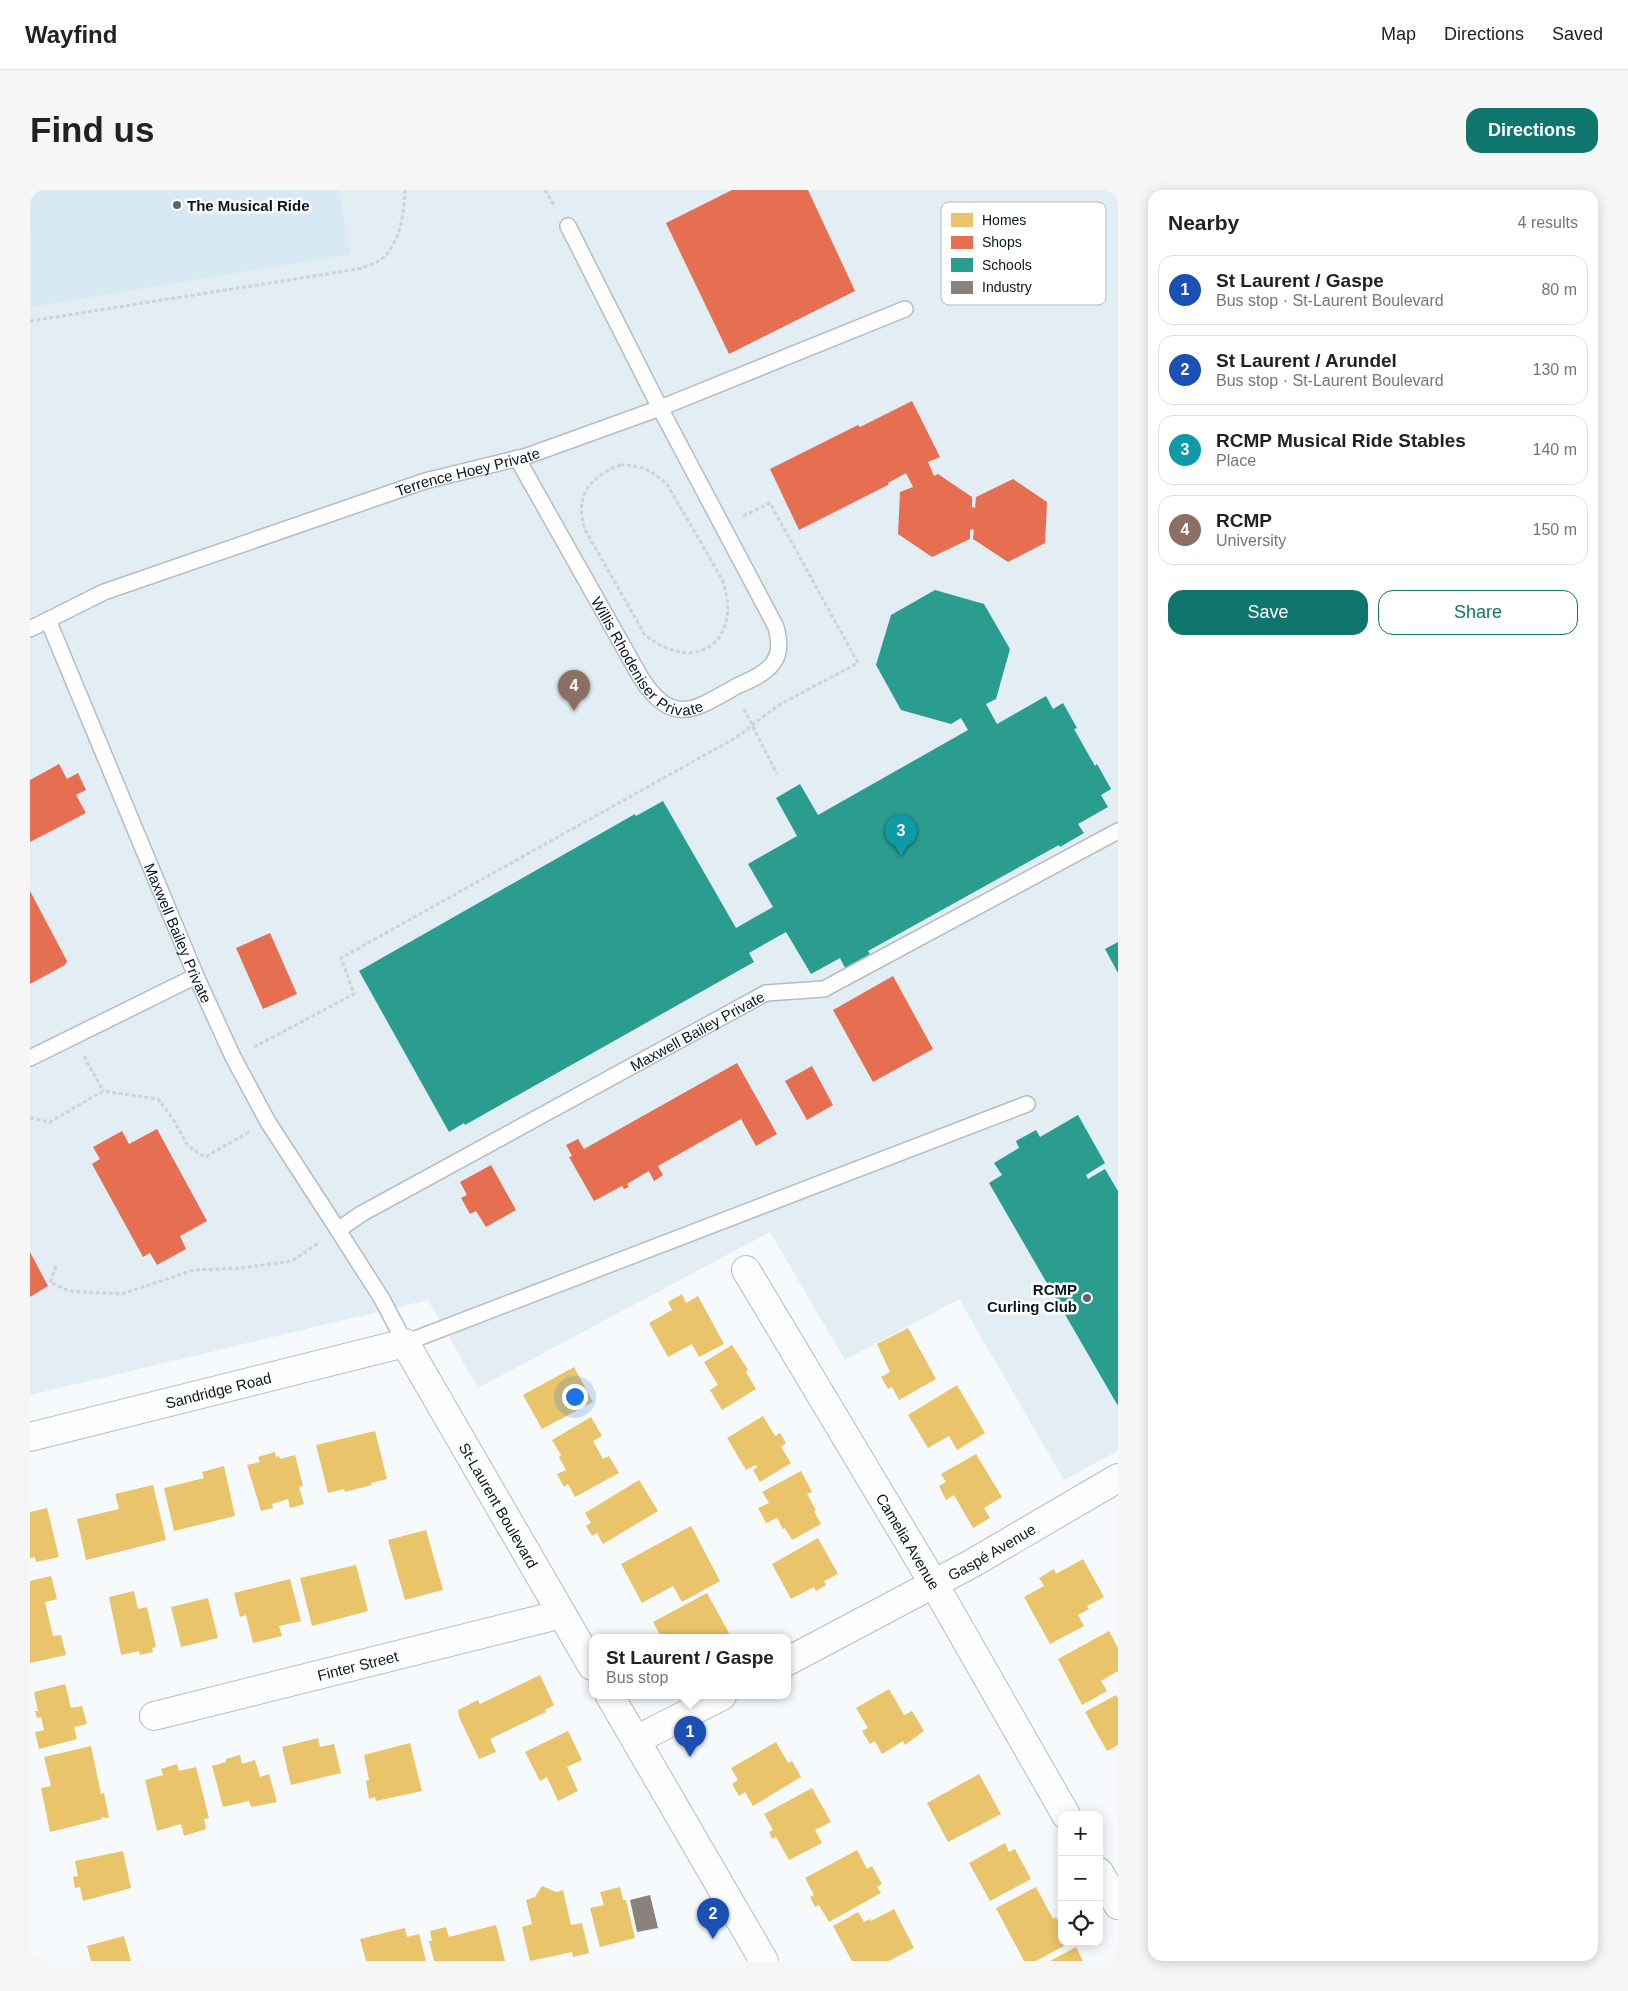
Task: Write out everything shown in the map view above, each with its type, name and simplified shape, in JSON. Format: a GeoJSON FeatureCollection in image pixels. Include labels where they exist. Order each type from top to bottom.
{"type":"FeatureCollection","features":[{"type":"Feature","properties":{"kind":"street","name":"Camelia Avenue"},"geometry":{"type":"LineString","coordinates":[[746,1270],[934,1584],[1064,1811]]}},
{"type":"Feature","properties":{"kind":"street","name":"Sandridge Road"},"geometry":{"type":"LineString","coordinates":[[30,1437],[405,1344]]}},
{"type":"Feature","properties":{"kind":"street","name":"St-Laurent Boulevard"},"geometry":{"type":"LineString","coordinates":[[405,1344],[589,1661]]}},
{"type":"Feature","properties":{"kind":"street","name":"Gaspé Avenue"},"geometry":{"type":"LineString","coordinates":[[791,1659],[934,1584],[1117,1482]]}},
{"type":"Feature","properties":{"kind":"street","name":"Finter Street"},"geometry":{"type":"LineString","coordinates":[[154,1716],[562,1614]]}},
{"type":"Feature","properties":{"kind":"street"},"geometry":{"type":"LineString","coordinates":[[612,1699],[764,1961]]}},
{"type":"Feature","properties":{"kind":"street"},"geometry":{"type":"LineString","coordinates":[[636,1740],[716,1699]]}},
{"type":"Feature","properties":{"kind":"street"},"geometry":{"type":"LineString","coordinates":[[1103,1879],[1118,1905]]}},
{"type":"Feature","properties":{"kind":"lane","name":"Willis Rhodeniser Private"},"geometry":{"type":"LineString","coordinates":[[517,458],[641,678],[658,700],[669,707],[689,710],[698,708],[761,674],[774,662],[779,652],[779,639],[776,627],[660,408],[568,226]]}},
{"type":"Feature","properties":{"kind":"lane","name":"Terrence Hoey Private"},"geometry":{"type":"LineString","coordinates":[[30,629],[104,592],[424,480],[517,458],[660,408],[905,309]]}},
{"type":"Feature","properties":{"kind":"lane","name":"Maxwell Bailey Private"},"geometry":{"type":"LineString","coordinates":[[48,620],[196,976],[233,1057],[268,1122],[382,1299],[405,1344]]}},
{"type":"Feature","properties":{"kind":"lane","name":"Maxwell Bailey Private"},"geometry":{"type":"LineString","coordinates":[[338,1230],[370,1210],[766,993],[824,989],[1118,831]]}},
{"type":"Feature","properties":{"kind":"lane"},"geometry":{"type":"LineString","coordinates":[[30,1058],[196,976]]}},
{"type":"Feature","properties":{"kind":"lane"},"geometry":{"type":"LineString","coordinates":[[405,1344],[1027,1104]]}},
{"type":"Feature","properties":{"kind":"path"},"geometry":{"type":"LineString","coordinates":[[30,321],[358,268],[376,262],[388,253],[396,240],[405,190]]}},
{"type":"Feature","properties":{"kind":"path"},"geometry":{"type":"LineString","coordinates":[[620,464],[645,468],[658,476],[668,486],[722,579],[726,590],[727,615],[724,631],[705,650],[690,654],[673,652],[657,645],[645,635],[585,530],[581,518],[582,500],[594,478],[620,464]]}},
{"type":"Feature","properties":{"kind":"path"},"geometry":{"type":"LineString","coordinates":[[233,1057],[354,994],[342,958],[737,737],[777,706],[858,663],[770,503],[722,526]]}},
{"type":"Feature","properties":{"kind":"path"},"geometry":{"type":"LineString","coordinates":[[734,688],[777,774]]}},
{"type":"Feature","properties":{"kind":"path"},"geometry":{"type":"LineString","coordinates":[[74,1036],[103,1091]]}},
{"type":"Feature","properties":{"kind":"path"},"geometry":{"type":"LineString","coordinates":[[30,1118],[50,1122],[103,1091],[158,1099],[173,1119],[188,1146],[205,1157],[268,1122]]}},
{"type":"Feature","properties":{"kind":"path"},"geometry":{"type":"LineString","coordinates":[[56,1266],[50,1282],[69,1290],[122,1294],[194,1270],[242,1268],[292,1261],[338,1230]]}},
{"type":"Feature","properties":{"kind":"shaded area"},"geometry":{"type":"Polygon","coordinates":[[[30,190],[1118,190],[1118,1451],[1064,1480],[959,1299],[845,1360],[770,1232],[478,1388],[428,1300],[30,1395],[30,190]]]}},
{"type":"Feature","properties":{"kind":"shaded area"},"geometry":{"type":"Polygon","coordinates":[[[30,190],[339,190],[350,254],[31,307],[30,190]]]}},
{"type":"Feature","properties":{"kind":"building: Homes"},"geometry":{"type":"Polygon","coordinates":[[[682,1294],[686,1303],[698,1296],[724,1344],[699,1357],[692,1344],[668,1357],[649,1323],[672,1310],[668,1302],[682,1294]]]}},
{"type":"Feature","properties":{"kind":"building: Homes"},"geometry":{"type":"Polygon","coordinates":[[[908,1328],[936,1379],[899,1400],[892,1387],[888,1389],[881,1377],[890,1372],[877,1344],[908,1328]]]}},
{"type":"Feature","properties":{"kind":"building: Homes"},"geometry":{"type":"Polygon","coordinates":[[[732,1345],[748,1370],[746,1372],[756,1389],[722,1410],[710,1390],[718,1385],[704,1362],[732,1345]]]}},
{"type":"Feature","properties":{"kind":"building: Homes"},"geometry":{"type":"Polygon","coordinates":[[[574,1367],[593,1402],[542,1429],[523,1395],[574,1367]]]}},
{"type":"Feature","properties":{"kind":"building: Homes"},"geometry":{"type":"Polygon","coordinates":[[[957,1385],[985,1433],[957,1450],[949,1436],[928,1448],[908,1415],[957,1385]]]}},
{"type":"Feature","properties":{"kind":"building: Homes"},"geometry":{"type":"Polygon","coordinates":[[[763,1416],[775,1436],[780,1433],[786,1443],[781,1447],[791,1463],[760,1482],[753,1470],[757,1467],[756,1465],[746,1470],[727,1438],[763,1416]]]}},
{"type":"Feature","properties":{"kind":"building: Homes"},"geometry":{"type":"Polygon","coordinates":[[[591,1417],[602,1436],[593,1441],[603,1459],[609,1456],[619,1473],[575,1497],[568,1484],[564,1487],[557,1474],[566,1470],[559,1457],[561,1455],[552,1440],[591,1417]]]}},
{"type":"Feature","properties":{"kind":"building: Homes"},"geometry":{"type":"Polygon","coordinates":[[[375,1431],[387,1479],[345,1492],[344,1489],[328,1493],[316,1445],[375,1431]]]}},
{"type":"Feature","properties":{"kind":"building: Homes"},"geometry":{"type":"Polygon","coordinates":[[[275,1452],[276,1457],[279,1456],[280,1459],[295,1455],[303,1486],[299,1487],[304,1504],[290,1508],[288,1499],[272,1504],[273,1508],[261,1511],[247,1465],[260,1462],[258,1457],[275,1452]]]}},
{"type":"Feature","properties":{"kind":"building: Homes"},"geometry":{"type":"Polygon","coordinates":[[[976,1454],[1002,1497],[984,1508],[990,1518],[973,1528],[954,1495],[946,1500],[939,1486],[946,1482],[941,1474],[976,1454]]]}},
{"type":"Feature","properties":{"kind":"building: Homes"},"geometry":{"type":"Polygon","coordinates":[[[224,1466],[235,1516],[174,1531],[164,1488],[204,1478],[202,1472],[224,1466]]]}},
{"type":"Feature","properties":{"kind":"building: Homes"},"geometry":{"type":"Polygon","coordinates":[[[801,1471],[812,1492],[807,1494],[821,1524],[792,1540],[777,1518],[766,1523],[758,1508],[769,1503],[762,1492],[801,1471]]]}},
{"type":"Feature","properties":{"kind":"building: Homes"},"geometry":{"type":"Polygon","coordinates":[[[639,1480],[658,1511],[603,1544],[597,1533],[592,1536],[586,1526],[591,1523],[585,1513],[639,1480]]]}},
{"type":"Feature","properties":{"kind":"building: Homes"},"geometry":{"type":"Polygon","coordinates":[[[153,1485],[166,1540],[86,1560],[77,1519],[119,1509],[115,1494],[153,1485]]]}},
{"type":"Feature","properties":{"kind":"building: Homes"},"geometry":{"type":"Polygon","coordinates":[[[47,1508],[59,1557],[36,1562],[35,1557],[30,1558],[30,1512],[47,1508]]]}},
{"type":"Feature","properties":{"kind":"building: Homes"},"geometry":{"type":"Polygon","coordinates":[[[691,1526],[720,1581],[682,1602],[673,1586],[642,1603],[621,1564],[691,1526]]]}},
{"type":"Feature","properties":{"kind":"building: Homes"},"geometry":{"type":"Polygon","coordinates":[[[426,1530],[443,1590],[405,1600],[388,1540],[426,1530]]]}},
{"type":"Feature","properties":{"kind":"building: Homes"},"geometry":{"type":"Polygon","coordinates":[[[818,1538],[838,1574],[824,1581],[826,1585],[816,1591],[814,1587],[791,1599],[772,1564],[818,1538]]]}},
{"type":"Feature","properties":{"kind":"building: Homes"},"geometry":{"type":"Polygon","coordinates":[[[1083,1559],[1104,1597],[1087,1606],[1089,1609],[1078,1615],[1084,1626],[1050,1644],[1024,1597],[1044,1586],[1039,1578],[1054,1569],[1056,1574],[1083,1559]]]}},
{"type":"Feature","properties":{"kind":"building: Homes"},"geometry":{"type":"Polygon","coordinates":[[[356,1565],[368,1611],[312,1626],[300,1578],[356,1565]]]}},
{"type":"Feature","properties":{"kind":"building: Homes"},"geometry":{"type":"Polygon","coordinates":[[[51,1576],[57,1599],[45,1602],[53,1636],[61,1635],[66,1655],[30,1663],[30,1581],[51,1576]]]}},
{"type":"Feature","properties":{"kind":"building: Homes"},"geometry":{"type":"Polygon","coordinates":[[[290,1579],[301,1621],[279,1626],[282,1636],[253,1643],[246,1615],[240,1617],[234,1593],[290,1579]]]}},
{"type":"Feature","properties":{"kind":"building: Homes"},"geometry":{"type":"Polygon","coordinates":[[[134,1591],[138,1609],[147,1607],[156,1647],[152,1648],[153,1652],[140,1655],[139,1651],[121,1655],[109,1597],[134,1591]]]}},
{"type":"Feature","properties":{"kind":"building: Homes"},"geometry":{"type":"Polygon","coordinates":[[[707,1593],[729,1633],[660,1634],[653,1622],[707,1593]]]}},
{"type":"Feature","properties":{"kind":"building: Homes"},"geometry":{"type":"Polygon","coordinates":[[[208,1598],[218,1638],[181,1647],[171,1607],[208,1598]]]}},
{"type":"Feature","properties":{"kind":"building: Homes"},"geometry":{"type":"Polygon","coordinates":[[[1109,1631],[1118,1648],[1118,1671],[1101,1681],[1107,1691],[1082,1705],[1058,1659],[1109,1631]]]}},
{"type":"Feature","properties":{"kind":"building: Homes"},"geometry":{"type":"Polygon","coordinates":[[[540,1675],[554,1705],[545,1710],[546,1712],[490,1739],[496,1752],[479,1759],[459,1717],[458,1710],[478,1700],[480,1704],[540,1675]]]}},
{"type":"Feature","properties":{"kind":"building: Homes"},"geometry":{"type":"Polygon","coordinates":[[[65,1684],[71,1708],[82,1706],[87,1724],[74,1727],[77,1739],[39,1749],[35,1732],[44,1730],[41,1717],[37,1718],[35,1711],[38,1711],[34,1692],[65,1684]]]}},
{"type":"Feature","properties":{"kind":"building: Homes"},"geometry":{"type":"Polygon","coordinates":[[[889,1689],[904,1715],[912,1711],[924,1731],[905,1745],[903,1741],[882,1754],[875,1741],[870,1744],[862,1731],[868,1728],[856,1708],[889,1689]]]}},
{"type":"Feature","properties":{"kind":"building: Homes"},"geometry":{"type":"Polygon","coordinates":[[[1116,1695],[1118,1698],[1118,1745],[1107,1751],[1085,1712],[1116,1695]]]}},
{"type":"Feature","properties":{"kind":"building: Homes"},"geometry":{"type":"Polygon","coordinates":[[[568,1731],[582,1760],[567,1767],[578,1791],[558,1801],[547,1777],[540,1781],[525,1752],[568,1731]]]}},
{"type":"Feature","properties":{"kind":"building: Homes"},"geometry":{"type":"Polygon","coordinates":[[[318,1738],[320,1747],[334,1744],[341,1773],[291,1785],[282,1747],[318,1738]]]}},
{"type":"Feature","properties":{"kind":"building: Homes"},"geometry":{"type":"Polygon","coordinates":[[[776,1742],[788,1763],[792,1761],[801,1777],[753,1806],[745,1792],[739,1796],[732,1784],[738,1780],[731,1768],[776,1742]]]}},
{"type":"Feature","properties":{"kind":"building: Homes"},"geometry":{"type":"Polygon","coordinates":[[[410,1743],[422,1791],[376,1801],[375,1797],[369,1799],[366,1781],[369,1780],[364,1755],[410,1743]]]}},
{"type":"Feature","properties":{"kind":"building: Homes"},"geometry":{"type":"Polygon","coordinates":[[[91,1746],[101,1794],[104,1793],[109,1818],[101,1817],[102,1819],[50,1832],[41,1788],[51,1786],[44,1757],[91,1746]]]}},
{"type":"Feature","properties":{"kind":"building: Homes"},"geometry":{"type":"Polygon","coordinates":[[[240,1755],[242,1764],[255,1760],[260,1777],[269,1774],[277,1802],[251,1807],[249,1801],[223,1807],[212,1766],[240,1755]]]}},
{"type":"Feature","properties":{"kind":"building: Homes"},"geometry":{"type":"Polygon","coordinates":[[[177,1764],[179,1771],[196,1767],[209,1818],[204,1819],[206,1829],[184,1836],[181,1824],[157,1831],[145,1780],[163,1775],[161,1769],[177,1764]]]}},
{"type":"Feature","properties":{"kind":"building: Homes"},"geometry":{"type":"Polygon","coordinates":[[[979,1774],[1001,1814],[948,1842],[927,1803],[979,1774]]]}},
{"type":"Feature","properties":{"kind":"building: Homes"},"geometry":{"type":"Polygon","coordinates":[[[812,1788],[831,1822],[815,1830],[822,1843],[789,1860],[776,1837],[772,1839],[769,1832],[773,1830],[764,1814],[812,1788]]]}},
{"type":"Feature","properties":{"kind":"building: Homes"},"geometry":{"type":"Polygon","coordinates":[[[1005,1843],[1009,1852],[1015,1849],[1031,1879],[990,1901],[969,1863],[1005,1843]]]}},
{"type":"Feature","properties":{"kind":"building: Homes"},"geometry":{"type":"Polygon","coordinates":[[[857,1850],[867,1869],[872,1866],[882,1884],[877,1887],[881,1893],[829,1922],[819,1905],[815,1907],[810,1897],[814,1895],[805,1878],[857,1850]]]}},
{"type":"Feature","properties":{"kind":"building: Homes"},"geometry":{"type":"Polygon","coordinates":[[[123,1851],[131,1888],[83,1901],[80,1887],[75,1888],[73,1877],[78,1876],[75,1861],[123,1851]]]}},
{"type":"Feature","properties":{"kind":"building: Homes"},"geometry":{"type":"Polygon","coordinates":[[[542,1886],[556,1892],[563,1890],[571,1925],[582,1923],[589,1953],[573,1957],[572,1952],[530,1961],[522,1927],[532,1924],[526,1900],[535,1897],[542,1886]]]}},
{"type":"Feature","properties":{"kind":"building: Homes"},"geometry":{"type":"Polygon","coordinates":[[[620,1887],[623,1900],[626,1900],[635,1938],[600,1947],[590,1908],[604,1905],[600,1892],[620,1887]]]}},
{"type":"Feature","properties":{"kind":"building: Homes"},"geometry":{"type":"Polygon","coordinates":[[[1036,1887],[1053,1919],[1056,1917],[1058,1921],[1058,1946],[1064,1946],[1036,1961],[1024,1961],[996,1908],[1036,1887]]]}},
{"type":"Feature","properties":{"kind":"building: Homes"},"geometry":{"type":"Polygon","coordinates":[[[894,1909],[914,1948],[889,1961],[852,1961],[833,1926],[858,1912],[864,1922],[870,1919],[871,1921],[894,1909]]]}},
{"type":"Feature","properties":{"kind":"building: Homes"},"geometry":{"type":"Polygon","coordinates":[[[496,1925],[505,1961],[434,1961],[429,1941],[432,1941],[430,1931],[446,1927],[449,1937],[496,1925]]]}},
{"type":"Feature","properties":{"kind":"building: Homes"},"geometry":{"type":"Polygon","coordinates":[[[405,1928],[407,1937],[419,1934],[426,1961],[366,1961],[360,1939],[405,1928]]]}},
{"type":"Feature","properties":{"kind":"building: Homes"},"geometry":{"type":"Polygon","coordinates":[[[124,1936],[131,1961],[91,1961],[87,1946],[124,1936]]]}},
{"type":"Feature","properties":{"kind":"building: Homes"},"geometry":{"type":"Polygon","coordinates":[[[1076,1947],[1083,1961],[1050,1961],[1076,1947]]]}},
{"type":"Feature","properties":{"kind":"building: Shops"},"geometry":{"type":"Polygon","coordinates":[[[732,190],[808,190],[855,291],[729,354],[666,223],[732,190]]]}},
{"type":"Feature","properties":{"kind":"building: Shops"},"geometry":{"type":"Polygon","coordinates":[[[912,401],[940,457],[928,462],[934,476],[938,474],[972,497],[972,507],[975,508],[976,497],[1013,479],[1047,502],[1045,543],[1008,562],[973,539],[974,530],[970,529],[970,539],[932,557],[898,534],[900,492],[913,487],[906,473],[888,483],[888,485],[799,530],[770,469],[858,425],[860,427],[912,401]]]}},
{"type":"Feature","properties":{"kind":"building: Shops"},"geometry":{"type":"Polygon","coordinates":[[[59,764],[67,779],[78,773],[86,790],[76,795],[86,813],[30,842],[30,780],[59,764]]]}},
{"type":"Feature","properties":{"kind":"building: Shops"},"geometry":{"type":"Polygon","coordinates":[[[30,891],[67,961],[65,965],[30,984],[30,891]]]}},
{"type":"Feature","properties":{"kind":"building: Shops"},"geometry":{"type":"Polygon","coordinates":[[[270,933],[297,994],[263,1009],[236,948],[270,933]]]}},
{"type":"Feature","properties":{"kind":"building: Shops"},"geometry":{"type":"Polygon","coordinates":[[[893,976],[933,1049],[873,1082],[833,1010],[893,976]]]}},
{"type":"Feature","properties":{"kind":"building: Shops"},"geometry":{"type":"Polygon","coordinates":[[[737,1063],[777,1134],[756,1146],[741,1119],[658,1166],[663,1175],[654,1181],[649,1171],[627,1184],[629,1187],[624,1189],[622,1186],[594,1201],[569,1157],[572,1156],[566,1145],[578,1139],[584,1149],[737,1063]]]}},
{"type":"Feature","properties":{"kind":"building: Shops"},"geometry":{"type":"Polygon","coordinates":[[[812,1066],[833,1105],[807,1120],[785,1081],[812,1066]]]}},
{"type":"Feature","properties":{"kind":"building: Shops"},"geometry":{"type":"Polygon","coordinates":[[[157,1129],[207,1221],[180,1236],[186,1249],[157,1265],[150,1253],[143,1257],[92,1164],[100,1159],[93,1147],[122,1131],[129,1144],[157,1129]]]}},
{"type":"Feature","properties":{"kind":"building: Shops"},"geometry":{"type":"Polygon","coordinates":[[[491,1165],[516,1210],[486,1227],[476,1211],[470,1214],[461,1198],[467,1195],[460,1182],[491,1165]]]}},
{"type":"Feature","properties":{"kind":"building: Shops"},"geometry":{"type":"Polygon","coordinates":[[[30,1252],[48,1286],[30,1297],[30,1252]]]}},
{"type":"Feature","properties":{"kind":"building: Schools"},"geometry":{"type":"Polygon","coordinates":[[[935,590],[984,604],[1010,649],[996,699],[986,704],[997,724],[1046,696],[1053,709],[1063,703],[1077,728],[1074,729],[1095,766],[1097,764],[1111,789],[1101,795],[1108,807],[1078,824],[1084,833],[868,951],[870,954],[845,968],[840,958],[811,974],[786,932],[749,953],[754,962],[465,1125],[464,1123],[449,1132],[359,971],[635,814],[636,816],[663,801],[736,928],[773,907],[748,864],[797,836],[776,798],[800,784],[818,815],[968,730],[961,718],[951,724],[901,710],[876,665],[891,615],[935,590]]]}},
{"type":"Feature","properties":{"kind":"building: Schools"},"geometry":{"type":"Polygon","coordinates":[[[1118,942],[1118,973],[1105,949],[1118,942]]]}},
{"type":"Feature","properties":{"kind":"building: Schools","name":"RCMP Curling Club"},"geometry":{"type":"Polygon","coordinates":[[[1078,1115],[1105,1163],[1086,1175],[1088,1179],[1105,1169],[1118,1191],[1118,1406],[989,1183],[1002,1175],[994,1163],[1019,1148],[1016,1141],[1036,1130],[1040,1137],[1078,1115]]]}},
{"type":"Feature","properties":{"kind":"building: Industry"},"geometry":{"type":"Polygon","coordinates":[[[650,1895],[658,1928],[637,1932],[630,1900],[650,1895]]]}},
{"type":"Feature","properties":{"kind":"place","name":"The Musical Ride"},"geometry":{"type":"Point","coordinates":[177,205]}},
{"type":"Feature","properties":{"kind":"place","name":"RCMP"},"geometry":{"type":"Point","coordinates":[574,711]}},
{"type":"Feature","properties":{"kind":"place","name":"RCMP Musical Ride Stables"},"geometry":{"type":"Point","coordinates":[901,856]}},
{"type":"Feature","properties":{"kind":"place","name":"RCMP Curling Club"},"geometry":{"type":"Point","coordinates":[1087,1298]}},
{"type":"Feature","properties":{"kind":"place","name":"St Laurent / Gaspe"},"geometry":{"type":"Point","coordinates":[690,1757]}},
{"type":"Feature","properties":{"kind":"place","name":"St Laurent / Arundel"},"geometry":{"type":"Point","coordinates":[713,1939]}}]}
